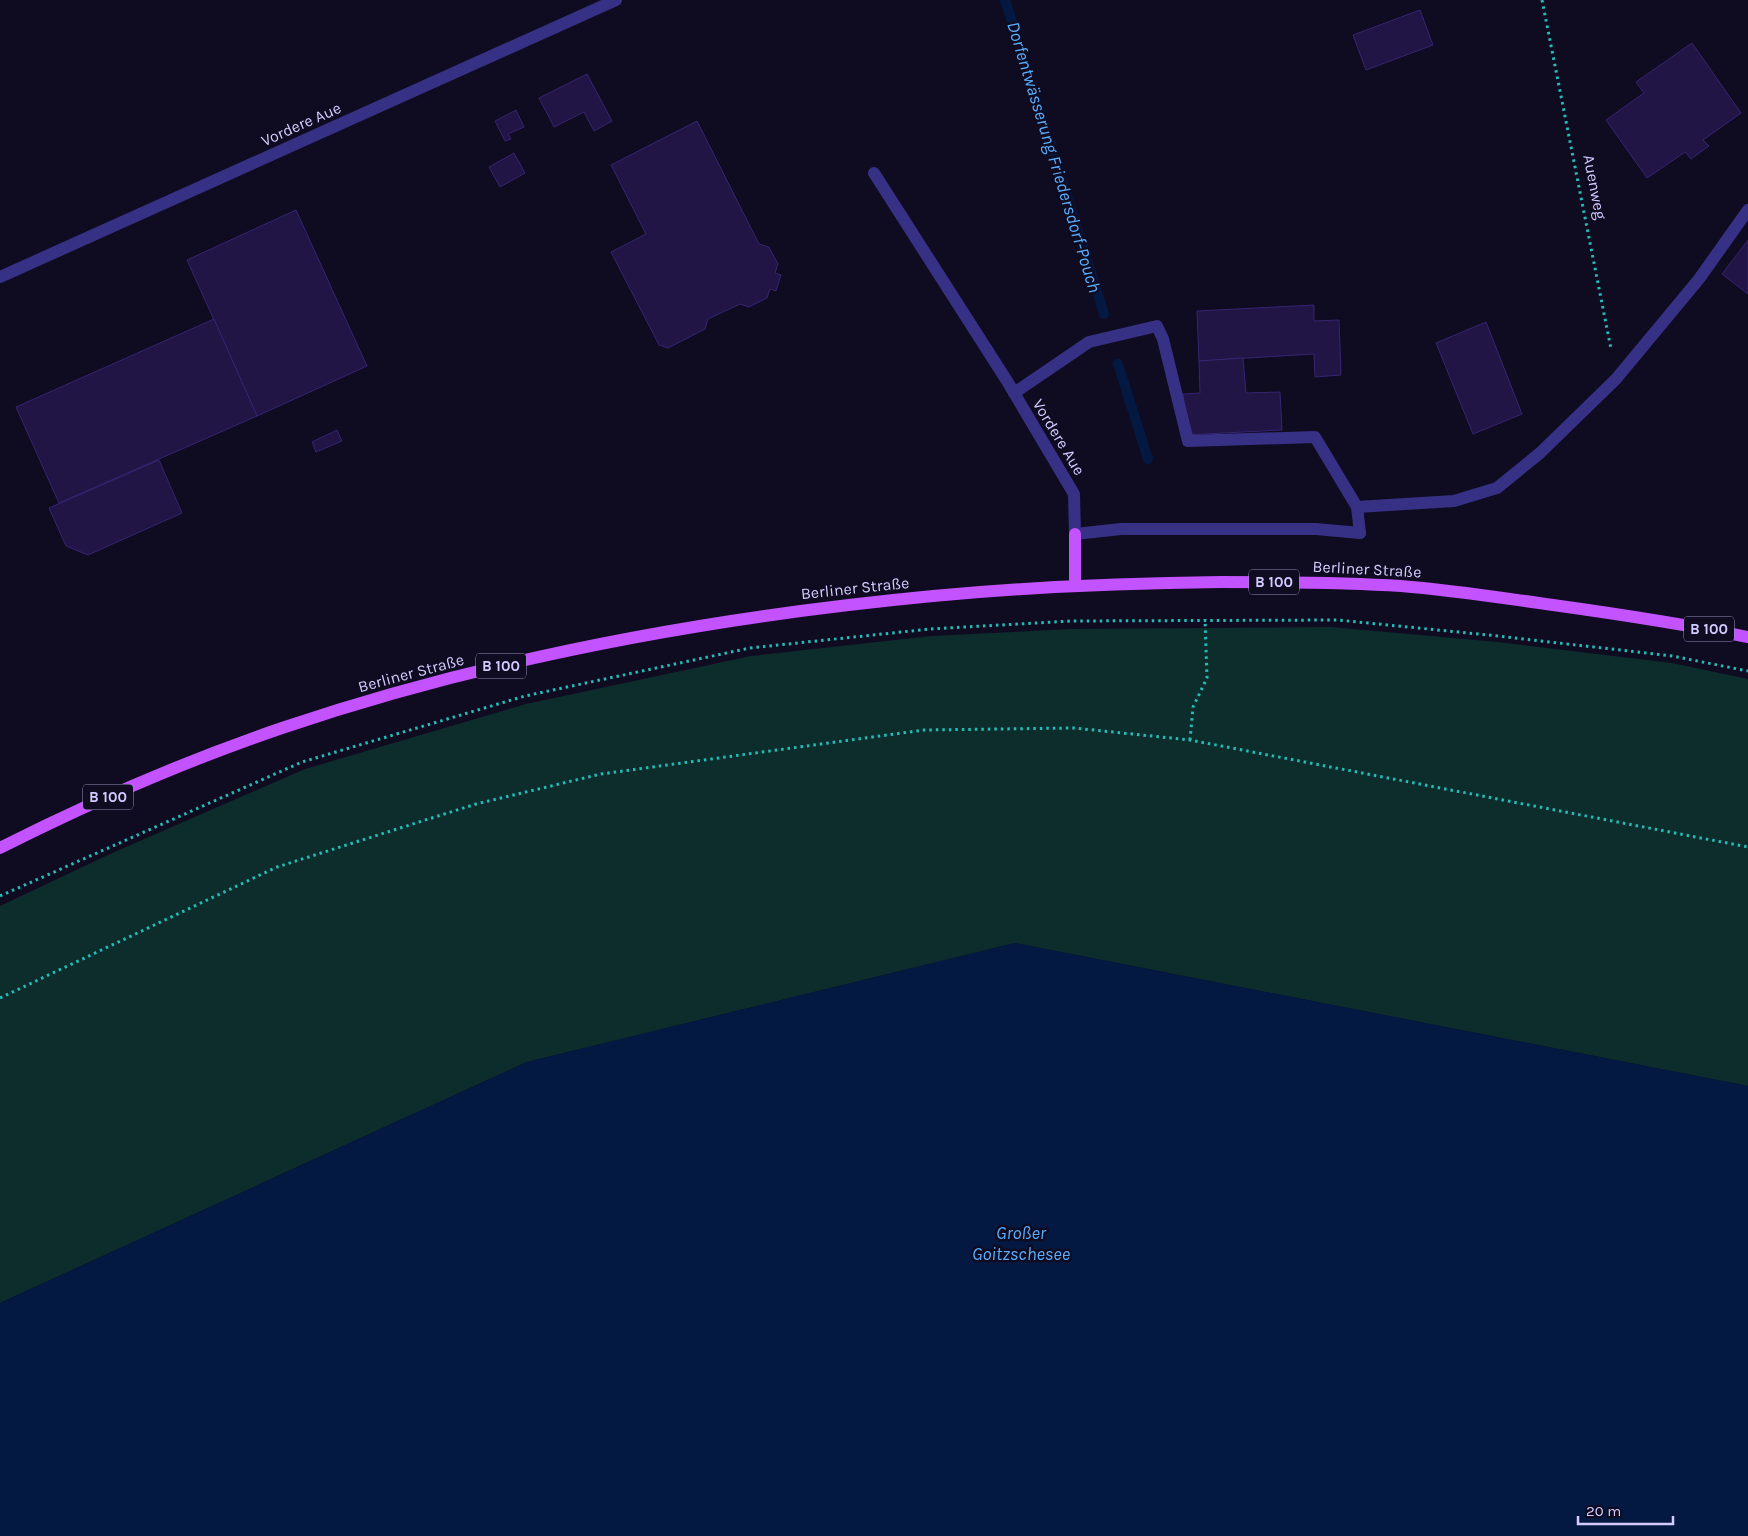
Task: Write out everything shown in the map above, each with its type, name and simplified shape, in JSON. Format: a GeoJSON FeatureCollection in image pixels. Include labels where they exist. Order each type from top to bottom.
{"type":"FeatureCollection","features":[{"type":"Feature","properties":{"kind":"main road"},"geometry":{"type":"LineString","coordinates":[[1076,534],[1076,585]]}},
{"type":"Feature","properties":{"kind":"main road","name":"Berliner Straße"},"geometry":{"type":"LineString","coordinates":[[0,848],[158,775],[273,731],[408,690],[500,666],[623,640],[750,617],[870,602],[995,590],[1076,585],[1245,582],[1346,583],[1404,586],[1472,593],[1669,622],[1748,637]]}},
{"type":"Feature","properties":{"kind":"street","name":"Vordere Aue"},"geometry":{"type":"LineString","coordinates":[[0,277],[616,0]]}},
{"type":"Feature","properties":{"kind":"street","name":"Vordere Aue"},"geometry":{"type":"LineString","coordinates":[[874,173],[1014,393],[1074,494],[1076,534]]}},
{"type":"Feature","properties":{"kind":"street"},"geometry":{"type":"LineString","coordinates":[[1357,507],[1454,501],[1497,488],[1540,453],[1616,379],[1699,279],[1748,210]]}},
{"type":"Feature","properties":{"kind":"street"},"geometry":{"type":"LineString","coordinates":[[1014,393],[1090,342],[1157,326],[1163,339],[1188,441],[1315,436],[1357,507],[1360,533],[1316,529],[1121,529],[1076,534]]}},
{"type":"Feature","properties":{"kind":"path","name":"Auenweg"},"geometry":{"type":"LineString","coordinates":[[1542,0],[1616,379]]}},
{"type":"Feature","properties":{"kind":"path"},"geometry":{"type":"LineString","coordinates":[[1190,740],[1193,707],[1207,678],[1205,620]]}},
{"type":"Feature","properties":{"kind":"path"},"geometry":{"type":"LineString","coordinates":[[0,896],[302,762],[525,696],[750,648],[939,629],[1071,621],[1338,620],[1672,656],[1748,671]]}},
{"type":"Feature","properties":{"kind":"path"},"geometry":{"type":"LineString","coordinates":[[0,998],[277,867],[476,804],[601,774],[924,730],[1074,728],[1190,740],[1748,847]]}},
{"type":"Feature","properties":{"kind":"green space"},"geometry":{"type":"Polygon","coordinates":[[[1331,627],[1498,642],[1672,663],[1748,679],[1748,1086],[1015,943],[527,1062],[0,1303],[0,906],[110,854],[305,769],[526,704],[751,656],[931,636],[1071,629],[1331,627]]]}},
{"type":"Feature","properties":{"kind":"water","name":"Großer Goitzschesee"},"geometry":{"type":"Polygon","coordinates":[[[1015,943],[1748,1086],[1748,1536],[0,1536],[0,1303],[527,1062],[1015,943]]]}},
{"type":"Feature","properties":{"kind":"building"},"geometry":{"type":"Polygon","coordinates":[[[1420,10],[1433,45],[1366,70],[1353,35],[1420,10]]]}},
{"type":"Feature","properties":{"kind":"building"},"geometry":{"type":"Polygon","coordinates":[[[1692,43],[1741,113],[1703,140],[1709,146],[1691,159],[1685,152],[1647,178],[1606,120],[1644,93],[1636,82],[1692,43]]]}},
{"type":"Feature","properties":{"kind":"building"},"geometry":{"type":"Polygon","coordinates":[[[587,74],[612,121],[594,131],[584,112],[554,127],[539,98],[587,74]]]}},
{"type":"Feature","properties":{"kind":"building"},"geometry":{"type":"Polygon","coordinates":[[[516,110],[524,127],[508,134],[511,139],[505,141],[495,121],[516,110]]]}},
{"type":"Feature","properties":{"kind":"building"},"geometry":{"type":"Polygon","coordinates":[[[697,121],[759,244],[769,247],[778,264],[775,273],[781,275],[776,291],[770,289],[767,298],[749,307],[740,304],[708,319],[705,329],[668,348],[659,345],[611,252],[646,234],[611,165],[697,121]]]}},
{"type":"Feature","properties":{"kind":"building"},"geometry":{"type":"Polygon","coordinates":[[[514,153],[525,173],[500,187],[489,167],[514,153]]]}},
{"type":"Feature","properties":{"kind":"building"},"geometry":{"type":"Polygon","coordinates":[[[296,210],[367,366],[257,416],[187,260],[296,210]]]}},
{"type":"Feature","properties":{"kind":"building"},"geometry":{"type":"Polygon","coordinates":[[[1748,240],[1748,294],[1722,274],[1748,240]]]}},
{"type":"Feature","properties":{"kind":"building"},"geometry":{"type":"Polygon","coordinates":[[[1314,305],[1314,321],[1339,320],[1341,375],[1315,377],[1314,354],[1199,361],[1197,311],[1314,305]]]}},
{"type":"Feature","properties":{"kind":"building"},"geometry":{"type":"Polygon","coordinates":[[[214,319],[257,416],[59,503],[16,407],[214,319]]]}},
{"type":"Feature","properties":{"kind":"building"},"geometry":{"type":"Polygon","coordinates":[[[1486,322],[1522,414],[1473,434],[1436,343],[1486,322]]]}},
{"type":"Feature","properties":{"kind":"building"},"geometry":{"type":"Polygon","coordinates":[[[1243,358],[1246,393],[1280,392],[1282,430],[1185,435],[1183,394],[1200,393],[1199,361],[1243,358]]]}},
{"type":"Feature","properties":{"kind":"building"},"geometry":{"type":"Polygon","coordinates":[[[337,430],[342,441],[316,452],[312,442],[337,430]]]}},
{"type":"Feature","properties":{"kind":"building"},"geometry":{"type":"Polygon","coordinates":[[[159,460],[182,513],[88,555],[66,546],[49,508],[159,460]]]}},
{"type":"Feature","properties":{"kind":"waterway","name":"Dorfentwässerung Friedersdorf-Pouch"},"geometry":{"type":"LineString","coordinates":[[1005,0],[1104,314]]}},
{"type":"Feature","properties":{"kind":"waterway","name":"Dorfentwässerung Friedersdorf-Pouch"},"geometry":{"type":"LineString","coordinates":[[1118,364],[1148,459]]}}]}
